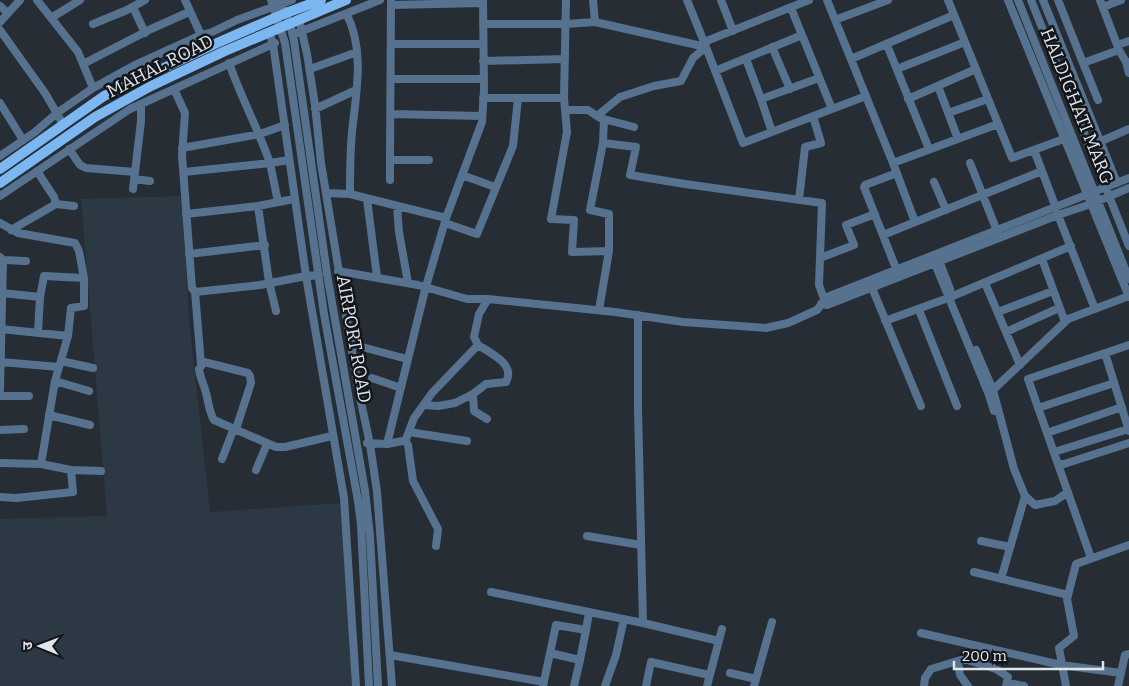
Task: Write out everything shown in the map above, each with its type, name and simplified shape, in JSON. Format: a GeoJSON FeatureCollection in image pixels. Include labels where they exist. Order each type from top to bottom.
{"type":"FeatureCollection","features":[{"type":"Feature","properties":{"kind":"main road","name":"MAHAL ROAD"},"geometry":{"type":"LineString","coordinates":[[0,169],[104,96],[282,12],[321,0]]}},
{"type":"Feature","properties":{"kind":"main road","name":"MAHAL ROAD"},"geometry":{"type":"LineString","coordinates":[[0,183],[95,117],[151,86],[269,32],[282,12],[346,0]]}},
{"type":"Feature","properties":{"kind":"street"},"geometry":{"type":"LineString","coordinates":[[0,22],[20,0]]}},
{"type":"Feature","properties":{"kind":"street"},"geometry":{"type":"LineString","coordinates":[[37,0],[78,52],[93,88]]}},
{"type":"Feature","properties":{"kind":"street"},"geometry":{"type":"LineString","coordinates":[[51,18],[80,0]]}},
{"type":"Feature","properties":{"kind":"street"},"geometry":{"type":"LineString","coordinates":[[93,24],[145,0]]}},
{"type":"Feature","properties":{"kind":"street"},"geometry":{"type":"LineString","coordinates":[[185,0],[201,35]]}},
{"type":"Feature","properties":{"kind":"street"},"geometry":{"type":"LineString","coordinates":[[0,156],[93,88],[133,66],[237,20],[282,12],[292,0]]}},
{"type":"Feature","properties":{"kind":"street"},"geometry":{"type":"LineString","coordinates":[[0,196],[130,109],[284,38],[380,0]]}},
{"type":"Feature","properties":{"kind":"street"},"geometry":{"type":"LineString","coordinates":[[566,0],[564,98],[567,132],[551,219],[574,220],[572,252],[609,251]]}},
{"type":"Feature","properties":{"kind":"street"},"geometry":{"type":"LineString","coordinates":[[593,0],[595,22]]}},
{"type":"Feature","properties":{"kind":"street"},"geometry":{"type":"LineString","coordinates":[[687,0],[743,143],[866,96]]}},
{"type":"Feature","properties":{"kind":"street"},"geometry":{"type":"LineString","coordinates":[[722,0],[733,31]]}},
{"type":"Feature","properties":{"kind":"street"},"geometry":{"type":"LineString","coordinates":[[599,310],[609,251],[609,214],[590,210],[603,143],[601,118],[620,98],[654,86],[681,81],[693,58],[705,44],[810,0]]}},
{"type":"Feature","properties":{"kind":"street"},"geometry":{"type":"LineString","coordinates":[[827,0],[893,162],[915,222]]}},
{"type":"Feature","properties":{"kind":"street"},"geometry":{"type":"LineString","coordinates":[[835,20],[873,3],[888,0]]}},
{"type":"Feature","properties":{"kind":"street"},"geometry":{"type":"LineString","coordinates":[[948,0],[1012,158],[1073,136]]}},
{"type":"Feature","properties":{"kind":"street"},"geometry":{"type":"LineString","coordinates":[[1008,0],[1064,139],[1091,194]]}},
{"type":"Feature","properties":{"kind":"street","name":"HALDIGHATI MARG"},"geometry":{"type":"LineString","coordinates":[[1018,0],[1073,136],[1091,194],[1129,279]]}},
{"type":"Feature","properties":{"kind":"street","name":"HALDIGHATI MARG"},"geometry":{"type":"LineString","coordinates":[[1031,0],[1129,246]]}},
{"type":"Feature","properties":{"kind":"street"},"geometry":{"type":"LineString","coordinates":[[1043,0],[1117,183]]}},
{"type":"Feature","properties":{"kind":"street"},"geometry":{"type":"LineString","coordinates":[[1058,0],[1098,100]]}},
{"type":"Feature","properties":{"kind":"street"},"geometry":{"type":"LineString","coordinates":[[1121,0],[1102,4],[1118,47],[1127,62],[1129,73]]}},
{"type":"Feature","properties":{"kind":"street"},"geometry":{"type":"LineString","coordinates":[[387,444],[426,287],[446,220],[482,122],[484,79],[483,2],[391,2],[390,180]]}},
{"type":"Feature","properties":{"kind":"street"},"geometry":{"type":"LineString","coordinates":[[0,6],[8,13]]}},
{"type":"Feature","properties":{"kind":"street"},"geometry":{"type":"LineString","coordinates":[[133,6],[145,33]]}},
{"type":"Feature","properties":{"kind":"street"},"geometry":{"type":"LineString","coordinates":[[790,8],[832,109]]}},
{"type":"Feature","properties":{"kind":"street"},"geometry":{"type":"LineString","coordinates":[[83,64],[189,12]]}},
{"type":"Feature","properties":{"kind":"street"},"geometry":{"type":"LineString","coordinates":[[282,12],[301,32],[310,69],[321,163],[338,271],[377,492],[392,686]]}},
{"type":"Feature","properties":{"kind":"street","name":"AIRPORT ROAD"},"geometry":{"type":"LineString","coordinates":[[282,12],[292,35],[327,274],[358,441],[370,536],[378,686]]}},
{"type":"Feature","properties":{"kind":"street","name":"AIRPORT ROAD"},"geometry":{"type":"LineString","coordinates":[[282,12],[284,38],[324,314],[358,500],[369,686]]}},
{"type":"Feature","properties":{"kind":"street"},"geometry":{"type":"LineString","coordinates":[[347,14],[356,40],[357,52],[350,194]]}},
{"type":"Feature","properties":{"kind":"street"},"geometry":{"type":"LineString","coordinates":[[851,59],[954,15]]}},
{"type":"Feature","properties":{"kind":"street"},"geometry":{"type":"LineString","coordinates":[[483,24],[595,22],[705,44]]}},
{"type":"Feature","properties":{"kind":"street"},"geometry":{"type":"LineString","coordinates":[[0,30],[45,93],[63,124]]}},
{"type":"Feature","properties":{"kind":"street"},"geometry":{"type":"LineString","coordinates":[[269,32],[285,125],[306,276],[344,498],[356,686]]}},
{"type":"Feature","properties":{"kind":"street"},"geometry":{"type":"LineString","coordinates":[[715,71],[802,35]]}},
{"type":"Feature","properties":{"kind":"street"},"geometry":{"type":"LineString","coordinates":[[1083,63],[1129,40]]}},
{"type":"Feature","properties":{"kind":"street"},"geometry":{"type":"LineString","coordinates":[[897,69],[965,42]]}},
{"type":"Feature","properties":{"kind":"street"},"geometry":{"type":"LineString","coordinates":[[391,44],[483,44]]}},
{"type":"Feature","properties":{"kind":"street"},"geometry":{"type":"LineString","coordinates":[[887,45],[929,149]]}},
{"type":"Feature","properties":{"kind":"street"},"geometry":{"type":"LineString","coordinates":[[772,48],[790,88]]}},
{"type":"Feature","properties":{"kind":"street"},"geometry":{"type":"LineString","coordinates":[[310,69],[357,52]]}},
{"type":"Feature","properties":{"kind":"street"},"geometry":{"type":"LineString","coordinates":[[746,58],[772,132]]}},
{"type":"Feature","properties":{"kind":"street"},"geometry":{"type":"LineString","coordinates":[[483,61],[565,59]]}},
{"type":"Feature","properties":{"kind":"street"},"geometry":{"type":"LineString","coordinates":[[229,63],[260,134],[270,163],[278,202]]}},
{"type":"Feature","properties":{"kind":"street"},"geometry":{"type":"LineString","coordinates":[[908,99],[976,70]]}},
{"type":"Feature","properties":{"kind":"street"},"geometry":{"type":"LineString","coordinates":[[761,99],[819,78]]}},
{"type":"Feature","properties":{"kind":"street"},"geometry":{"type":"LineString","coordinates":[[391,79],[484,79]]}},
{"type":"Feature","properties":{"kind":"street"},"geometry":{"type":"LineString","coordinates":[[938,86],[958,138]]}},
{"type":"Feature","properties":{"kind":"street"},"geometry":{"type":"LineString","coordinates":[[174,89],[185,113],[182,148],[189,254],[192,288],[195,292],[201,364],[199,369],[200,377],[207,394],[209,410],[214,420],[276,447],[285,447],[332,436]]}},
{"type":"Feature","properties":{"kind":"street"},"geometry":{"type":"LineString","coordinates":[[315,109],[356,90]]}},
{"type":"Feature","properties":{"kind":"street"},"geometry":{"type":"LineString","coordinates":[[483,98],[564,98]]}},
{"type":"Feature","properties":{"kind":"street"},"geometry":{"type":"LineString","coordinates":[[326,193],[350,194],[397,206],[446,220],[477,234],[513,146],[518,98]]}},
{"type":"Feature","properties":{"kind":"street"},"geometry":{"type":"LineString","coordinates":[[948,113],[988,99]]}},
{"type":"Feature","properties":{"kind":"street"},"geometry":{"type":"LineString","coordinates":[[0,103],[23,140]]}},
{"type":"Feature","properties":{"kind":"street"},"geometry":{"type":"LineString","coordinates":[[133,189],[141,121],[141,104]]}},
{"type":"Feature","properties":{"kind":"street"},"geometry":{"type":"LineString","coordinates":[[565,110],[588,110],[601,118],[634,127]]}},
{"type":"Feature","properties":{"kind":"street"},"geometry":{"type":"LineString","coordinates":[[390,114],[482,116]]}},
{"type":"Feature","properties":{"kind":"street"},"geometry":{"type":"LineString","coordinates":[[799,200],[805,147],[821,143],[813,116]]}},
{"type":"Feature","properties":{"kind":"street"},"geometry":{"type":"LineString","coordinates":[[893,162],[998,124]]}},
{"type":"Feature","properties":{"kind":"street"},"geometry":{"type":"LineString","coordinates":[[182,148],[260,134],[285,125]]}},
{"type":"Feature","properties":{"kind":"street"},"geometry":{"type":"LineString","coordinates":[[1099,142],[1129,129]]}},
{"type":"Feature","properties":{"kind":"street"},"geometry":{"type":"LineString","coordinates":[[603,143],[636,147],[630,175],[822,203],[819,285],[823,302]]}},
{"type":"Feature","properties":{"kind":"street"},"geometry":{"type":"LineString","coordinates":[[70,149],[80,165],[86,168],[134,176],[150,181]]}},
{"type":"Feature","properties":{"kind":"street"},"geometry":{"type":"LineString","coordinates":[[1034,150],[1095,309]]}},
{"type":"Feature","properties":{"kind":"street"},"geometry":{"type":"LineString","coordinates":[[184,172],[289,160]]}},
{"type":"Feature","properties":{"kind":"street"},"geometry":{"type":"LineString","coordinates":[[390,160],[429,160]]}},
{"type":"Feature","properties":{"kind":"street"},"geometry":{"type":"LineString","coordinates":[[970,163],[997,231]]}},
{"type":"Feature","properties":{"kind":"street"},"geometry":{"type":"LineString","coordinates":[[37,171],[54,197],[56,204]]}},
{"type":"Feature","properties":{"kind":"street"},"geometry":{"type":"LineString","coordinates":[[883,235],[1042,172]]}},
{"type":"Feature","properties":{"kind":"street"},"geometry":{"type":"LineString","coordinates":[[896,270],[864,187],[897,173]]}},
{"type":"Feature","properties":{"kind":"street"},"geometry":{"type":"LineString","coordinates":[[462,175],[495,187]]}},
{"type":"Feature","properties":{"kind":"street"},"geometry":{"type":"LineString","coordinates":[[870,284],[1057,212],[1091,194],[1129,178]]}},
{"type":"Feature","properties":{"kind":"street"},"geometry":{"type":"LineString","coordinates":[[934,182],[946,210]]}},
{"type":"Feature","properties":{"kind":"street"},"geometry":{"type":"LineString","coordinates":[[823,302],[826,305],[896,270],[936,259],[997,231],[1057,212],[1095,203],[1129,188]]}},
{"type":"Feature","properties":{"kind":"street"},"geometry":{"type":"LineString","coordinates":[[186,214],[258,206],[294,199]]}},
{"type":"Feature","properties":{"kind":"street"},"geometry":{"type":"LineString","coordinates":[[367,199],[377,277]]}},
{"type":"Feature","properties":{"kind":"street"},"geometry":{"type":"LineString","coordinates":[[993,390],[1068,319],[1129,296],[1095,203]]}},
{"type":"Feature","properties":{"kind":"street"},"geometry":{"type":"LineString","coordinates":[[11,230],[56,204],[74,206]]}},
{"type":"Feature","properties":{"kind":"street"},"geometry":{"type":"LineString","coordinates":[[258,206],[269,282],[276,311]]}},
{"type":"Feature","properties":{"kind":"street"},"geometry":{"type":"LineString","coordinates":[[397,206],[399,232],[408,283]]}},
{"type":"Feature","properties":{"kind":"street"},"geometry":{"type":"LineString","coordinates":[[820,258],[854,245],[846,225],[874,214]]}},
{"type":"Feature","properties":{"kind":"street"},"geometry":{"type":"LineString","coordinates":[[0,223],[11,230],[75,243],[79,251],[84,278],[84,306],[71,308],[68,336],[55,382],[42,464]]}},
{"type":"Feature","properties":{"kind":"street"},"geometry":{"type":"LineString","coordinates":[[189,254],[265,246]]}},
{"type":"Feature","properties":{"kind":"street"},"geometry":{"type":"LineString","coordinates":[[885,321],[919,310],[1071,246]]}},
{"type":"Feature","properties":{"kind":"street"},"geometry":{"type":"LineString","coordinates":[[0,389],[2,258],[26,261]]}},
{"type":"Feature","properties":{"kind":"street"},"geometry":{"type":"LineString","coordinates":[[936,259],[989,395],[1010,462],[1014,469]]}},
{"type":"Feature","properties":{"kind":"street"},"geometry":{"type":"LineString","coordinates":[[1042,259],[1065,322]]}},
{"type":"Feature","properties":{"kind":"street"},"geometry":{"type":"LineString","coordinates":[[338,271],[408,283],[467,298],[599,310],[683,322],[766,328],[788,323],[817,310],[823,302]]}},
{"type":"Feature","properties":{"kind":"street"},"geometry":{"type":"LineString","coordinates":[[38,332],[43,277],[45,275],[84,278]]}},
{"type":"Feature","properties":{"kind":"street"},"geometry":{"type":"LineString","coordinates":[[195,292],[260,285],[319,275]]}},
{"type":"Feature","properties":{"kind":"street"},"geometry":{"type":"LineString","coordinates":[[985,283],[1020,364]]}},
{"type":"Feature","properties":{"kind":"street"},"geometry":{"type":"LineString","coordinates":[[870,284],[921,406]]}},
{"type":"Feature","properties":{"kind":"street"},"geometry":{"type":"LineString","coordinates":[[1,290],[40,297]]}},
{"type":"Feature","properties":{"kind":"street"},"geometry":{"type":"LineString","coordinates":[[998,312],[1053,291]]}},
{"type":"Feature","properties":{"kind":"street"},"geometry":{"type":"LineString","coordinates":[[951,297],[993,390],[1014,469],[1025,496],[1035,505],[1055,501],[1068,492]]}},
{"type":"Feature","properties":{"kind":"street"},"geometry":{"type":"LineString","coordinates":[[424,405],[445,406],[473,394],[486,384],[506,382],[508,372],[501,360],[478,345],[474,337],[479,314],[488,299]]}},
{"type":"Feature","properties":{"kind":"street"},"geometry":{"type":"LineString","coordinates":[[1006,332],[1060,308]]}},
{"type":"Feature","properties":{"kind":"street"},"geometry":{"type":"LineString","coordinates":[[919,310],[957,406]]}},
{"type":"Feature","properties":{"kind":"street"},"geometry":{"type":"LineString","coordinates":[[638,315],[638,409],[644,623]]}},
{"type":"Feature","properties":{"kind":"street"},"geometry":{"type":"LineString","coordinates":[[1,326],[68,336]]}},
{"type":"Feature","properties":{"kind":"street"},"geometry":{"type":"LineString","coordinates":[[352,344],[407,359]]}},
{"type":"Feature","properties":{"kind":"street"},"geometry":{"type":"LineString","coordinates":[[405,440],[414,418],[440,383],[478,345]]}},
{"type":"Feature","properties":{"kind":"street"},"geometry":{"type":"LineString","coordinates":[[1091,558],[1028,379],[1129,345]]}},
{"type":"Feature","properties":{"kind":"street"},"geometry":{"type":"LineString","coordinates":[[1054,452],[1129,430],[1105,353]]}},
{"type":"Feature","properties":{"kind":"street"},"geometry":{"type":"LineString","coordinates":[[1,358],[93,368]]}},
{"type":"Feature","properties":{"kind":"street"},"geometry":{"type":"LineString","coordinates":[[201,364],[208,362],[248,373],[250,376],[251,383],[222,459]]}},
{"type":"Feature","properties":{"kind":"street"},"geometry":{"type":"LineString","coordinates":[[372,378],[400,388]]}},
{"type":"Feature","properties":{"kind":"street"},"geometry":{"type":"LineString","coordinates":[[55,382],[89,391]]}},
{"type":"Feature","properties":{"kind":"street"},"geometry":{"type":"LineString","coordinates":[[1038,408],[1114,383]]}},
{"type":"Feature","properties":{"kind":"street"},"geometry":{"type":"LineString","coordinates":[[473,394],[474,411],[487,419]]}},
{"type":"Feature","properties":{"kind":"street"},"geometry":{"type":"LineString","coordinates":[[0,396],[30,396]]}},
{"type":"Feature","properties":{"kind":"street"},"geometry":{"type":"LineString","coordinates":[[1047,433],[1122,407]]}},
{"type":"Feature","properties":{"kind":"street"},"geometry":{"type":"LineString","coordinates":[[49,415],[90,425]]}},
{"type":"Feature","properties":{"kind":"street"},"geometry":{"type":"LineString","coordinates":[[0,430],[24,429]]}},
{"type":"Feature","properties":{"kind":"street"},"geometry":{"type":"LineString","coordinates":[[409,432],[466,441]]}},
{"type":"Feature","properties":{"kind":"street"},"geometry":{"type":"LineString","coordinates":[[358,441],[370,444],[387,444],[405,440]]}},
{"type":"Feature","properties":{"kind":"street"},"geometry":{"type":"LineString","coordinates":[[405,440],[408,446],[412,481],[438,529],[436,546]]}},
{"type":"Feature","properties":{"kind":"street"},"geometry":{"type":"LineString","coordinates":[[1058,464],[1064,464],[1129,443]]}},
{"type":"Feature","properties":{"kind":"street"},"geometry":{"type":"LineString","coordinates":[[256,470],[268,444]]}},
{"type":"Feature","properties":{"kind":"street"},"geometry":{"type":"LineString","coordinates":[[0,463],[42,464],[71,470],[101,471]]}},
{"type":"Feature","properties":{"kind":"street"},"geometry":{"type":"LineString","coordinates":[[0,497],[16,498],[73,492],[71,470]]}},
{"type":"Feature","properties":{"kind":"street"},"geometry":{"type":"LineString","coordinates":[[1001,579],[1025,496]]}},
{"type":"Feature","properties":{"kind":"street"},"geometry":{"type":"LineString","coordinates":[[587,536],[641,545]]}},
{"type":"Feature","properties":{"kind":"street"},"geometry":{"type":"LineString","coordinates":[[981,541],[1010,547]]}},
{"type":"Feature","properties":{"kind":"street"},"geometry":{"type":"LineString","coordinates":[[1066,686],[1059,648],[1074,636],[1067,599],[1076,564],[1129,545]]}},
{"type":"Feature","properties":{"kind":"street"},"geometry":{"type":"LineString","coordinates":[[974,572],[1068,594]]}},
{"type":"Feature","properties":{"kind":"street"},"geometry":{"type":"LineString","coordinates":[[491,592],[644,623],[718,641]]}},
{"type":"Feature","properties":{"kind":"street"},"geometry":{"type":"LineString","coordinates":[[574,686],[589,613]]}},
{"type":"Feature","properties":{"kind":"street"},"geometry":{"type":"LineString","coordinates":[[605,686],[616,655],[624,619]]}},
{"type":"Feature","properties":{"kind":"street"},"geometry":{"type":"LineString","coordinates":[[730,673],[755,683],[772,622]]}},
{"type":"Feature","properties":{"kind":"street"},"geometry":{"type":"LineString","coordinates":[[390,655],[544,684],[556,625],[586,630]]}},
{"type":"Feature","properties":{"kind":"street"},"geometry":{"type":"LineString","coordinates":[[707,686],[722,629]]}},
{"type":"Feature","properties":{"kind":"street"},"geometry":{"type":"LineString","coordinates":[[921,633],[1061,665],[1121,673]]}},
{"type":"Feature","properties":{"kind":"street"},"geometry":{"type":"LineString","coordinates":[[550,653],[580,660]]}},
{"type":"Feature","properties":{"kind":"street"},"geometry":{"type":"LineString","coordinates":[[1118,686],[1125,655],[1129,654]]}},
{"type":"Feature","properties":{"kind":"street"},"geometry":{"type":"LineString","coordinates":[[924,686],[925,678],[930,669],[964,659],[996,668],[1008,677],[1010,685],[1024,686]]}},
{"type":"Feature","properties":{"kind":"street"},"geometry":{"type":"LineString","coordinates":[[958,661],[960,675],[968,686]]}},
{"type":"Feature","properties":{"kind":"street"},"geometry":{"type":"LineString","coordinates":[[646,686],[651,662],[709,676]]}},
{"type":"Feature","properties":{"kind":"shaded area"},"geometry":{"type":"Polygon","coordinates":[[[182,196],[189,319],[210,512],[341,503],[352,686],[0,686],[0,519],[107,516],[81,199],[182,196]]]}}]}
